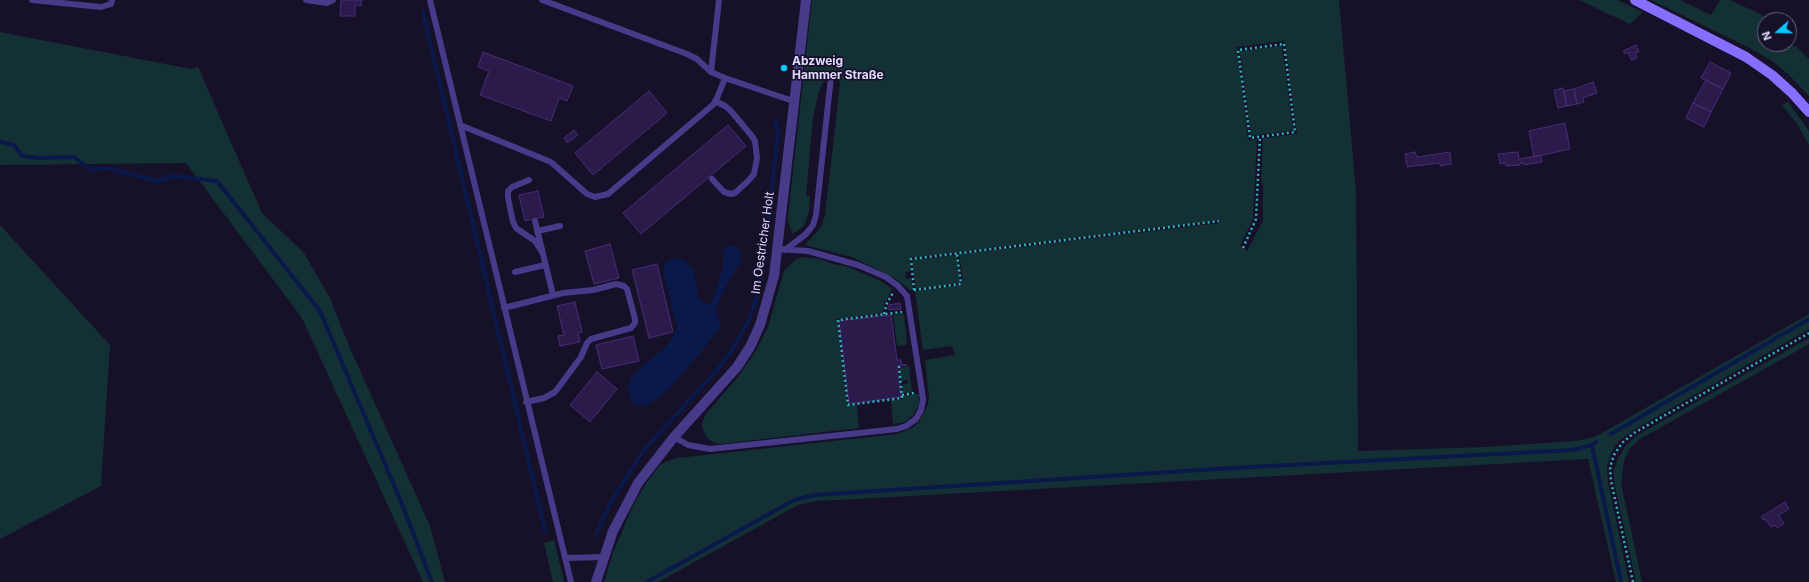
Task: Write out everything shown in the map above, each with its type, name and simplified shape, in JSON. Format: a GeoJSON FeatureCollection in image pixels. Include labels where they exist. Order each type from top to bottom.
{"type":"FeatureCollection","features":[{"type":"Feature","properties":{"kind":"main road"},"geometry":{"type":"LineString","coordinates":[[1635,0],[1746,57],[1772,75],[1792,93],[1809,112]]}},
{"type":"Feature","properties":{"kind":"street","name":"Im Oestricher Holt"},"geometry":{"type":"LineString","coordinates":[[596,582],[603,557],[626,503],[638,483],[674,437],[737,367],[750,347],[768,301],[781,250],[793,101],[806,0]]}},
{"type":"Feature","properties":{"kind":"lane"},"geometry":{"type":"LineString","coordinates":[[32,0],[101,7],[111,4],[112,0]]}},
{"type":"Feature","properties":{"kind":"lane"},"geometry":{"type":"LineString","coordinates":[[306,0],[327,3],[333,0]]}},
{"type":"Feature","properties":{"kind":"lane"},"geometry":{"type":"LineString","coordinates":[[430,0],[570,582]]}},
{"type":"Feature","properties":{"kind":"lane"},"geometry":{"type":"LineString","coordinates":[[542,0],[687,54],[697,59],[711,72],[725,78],[793,101]]}},
{"type":"Feature","properties":{"kind":"lane"},"geometry":{"type":"LineString","coordinates":[[711,72],[719,0]]}},
{"type":"Feature","properties":{"kind":"lane"},"geometry":{"type":"LineString","coordinates":[[460,125],[542,158],[557,166],[587,194],[596,197],[603,197],[715,101],[725,78]]}},
{"type":"Feature","properties":{"kind":"lane"},"geometry":{"type":"LineString","coordinates":[[781,250],[806,234],[813,225],[816,215],[831,78]]}},
{"type":"Feature","properties":{"kind":"lane"},"geometry":{"type":"LineString","coordinates":[[712,178],[724,192],[731,194],[734,193],[748,182],[754,174],[757,158],[755,141],[751,135],[731,111],[715,101]]}},
{"type":"Feature","properties":{"kind":"lane"},"geometry":{"type":"LineString","coordinates":[[529,180],[512,187],[508,192],[508,198],[513,222],[516,228],[535,241],[542,252]]}},
{"type":"Feature","properties":{"kind":"lane"},"geometry":{"type":"LineString","coordinates":[[535,221],[552,295]]}},
{"type":"Feature","properties":{"kind":"lane"},"geometry":{"type":"LineString","coordinates":[[537,231],[560,226]]}},
{"type":"Feature","properties":{"kind":"lane"},"geometry":{"type":"LineString","coordinates":[[674,437],[688,445],[710,449],[897,429],[906,426],[916,419],[921,410],[923,400],[907,296],[897,285],[886,277],[858,265],[835,257],[808,251],[781,250]]}},
{"type":"Feature","properties":{"kind":"lane"},"geometry":{"type":"LineString","coordinates":[[515,272],[545,265]]}},
{"type":"Feature","properties":{"kind":"lane"},"geometry":{"type":"LineString","coordinates":[[504,308],[552,295],[620,284],[627,289],[635,323],[631,328],[591,339],[587,343],[581,357],[555,392],[544,398],[526,402]]}},
{"type":"Feature","properties":{"kind":"lane"},"geometry":{"type":"LineString","coordinates":[[565,558],[603,557]]}},
{"type":"Feature","properties":{"kind":"path"},"geometry":{"type":"LineString","coordinates":[[1284,44],[1295,132],[1260,136],[1250,138],[1238,50],[1284,44]]}},
{"type":"Feature","properties":{"kind":"path"},"geometry":{"type":"LineString","coordinates":[[1243,248],[1256,219],[1260,136]]}},
{"type":"Feature","properties":{"kind":"path"},"geometry":{"type":"LineString","coordinates":[[907,296],[915,292],[911,259],[1219,221]]}},
{"type":"Feature","properties":{"kind":"path"},"geometry":{"type":"LineString","coordinates":[[914,290],[961,284],[957,253]]}},
{"type":"Feature","properties":{"kind":"path"},"geometry":{"type":"LineString","coordinates":[[884,314],[887,303],[897,285]]}},
{"type":"Feature","properties":{"kind":"path"},"geometry":{"type":"LineString","coordinates":[[899,366],[902,398],[848,405],[838,320],[910,311]]}},
{"type":"Feature","properties":{"kind":"path"},"geometry":{"type":"LineString","coordinates":[[1633,582],[1611,481],[1610,468],[1614,455],[1622,443],[1634,433],[1809,333]]}},
{"type":"Feature","properties":{"kind":"green space"},"geometry":{"type":"Polygon","coordinates":[[[812,0],[1339,0],[1356,191],[1358,451],[1485,447],[1576,441],[1595,437],[1809,314],[1809,329],[1632,431],[1619,441],[1611,453],[1607,467],[1608,482],[1629,582],[1616,582],[1588,459],[818,501],[798,505],[658,582],[604,582],[613,553],[634,503],[659,466],[665,462],[677,458],[897,434],[912,428],[919,422],[928,405],[929,397],[925,360],[955,355],[952,346],[923,350],[915,291],[960,285],[963,281],[959,254],[1220,223],[1220,220],[910,258],[911,271],[905,272],[906,279],[911,278],[913,290],[910,290],[895,278],[852,257],[805,245],[821,227],[825,215],[840,84],[835,75],[826,77],[819,90],[813,118],[806,196],[810,196],[809,212],[804,226],[793,234],[788,222],[812,0]],[[1285,41],[1237,47],[1248,140],[1257,139],[1253,219],[1240,246],[1247,251],[1263,221],[1263,183],[1261,183],[1263,138],[1297,134],[1285,41]]]}},
{"type":"Feature","properties":{"kind":"green space"},"geometry":{"type":"Polygon","coordinates":[[[1579,0],[1617,0],[1643,12],[1630,24],[1579,0]]]}},
{"type":"Feature","properties":{"kind":"green space"},"geometry":{"type":"Polygon","coordinates":[[[1651,0],[1680,0],[1711,15],[1720,0],[1730,0],[1757,13],[1757,52],[1797,52],[1797,47],[1809,59],[1809,96],[1788,74],[1772,61],[1750,48],[1651,0]]]}},
{"type":"Feature","properties":{"kind":"green space"},"geometry":{"type":"Polygon","coordinates":[[[0,32],[191,69],[198,67],[262,213],[304,253],[330,298],[349,346],[430,526],[445,582],[423,582],[302,318],[186,163],[0,165],[0,32]]]}},
{"type":"Feature","properties":{"kind":"green space"},"geometry":{"type":"Polygon","coordinates":[[[1282,46],[1293,130],[1251,136],[1240,51],[1282,46]]]}},
{"type":"Feature","properties":{"kind":"green space"},"geometry":{"type":"Polygon","coordinates":[[[1788,102],[1809,131],[1809,145],[1797,124],[1782,105],[1788,102]]]}},
{"type":"Feature","properties":{"kind":"green space"},"geometry":{"type":"Polygon","coordinates":[[[0,225],[110,345],[101,486],[0,539],[0,225]]]}},
{"type":"Feature","properties":{"kind":"green space"},"geometry":{"type":"Polygon","coordinates":[[[957,255],[960,283],[916,289],[912,260],[957,255]]]}},
{"type":"Feature","properties":{"kind":"green space"},"geometry":{"type":"Polygon","coordinates":[[[803,257],[820,259],[833,264],[846,266],[881,281],[892,289],[886,301],[883,302],[885,303],[882,313],[837,319],[847,406],[857,405],[859,428],[720,444],[713,442],[707,438],[703,430],[702,424],[705,415],[737,378],[754,354],[768,327],[784,271],[796,259],[803,257]]]}},
{"type":"Feature","properties":{"kind":"green space"},"geometry":{"type":"Polygon","coordinates":[[[904,314],[907,345],[897,346],[893,315],[904,314]]]}},
{"type":"Feature","properties":{"kind":"green space"},"geometry":{"type":"Polygon","coordinates":[[[1809,338],[1809,344],[1640,439],[1629,449],[1624,461],[1621,483],[1642,582],[1636,582],[1614,482],[1614,470],[1618,458],[1626,445],[1636,436],[1809,338]]]}},
{"type":"Feature","properties":{"kind":"green space"},"geometry":{"type":"Polygon","coordinates":[[[909,366],[912,392],[903,393],[902,385],[908,383],[908,380],[901,381],[899,368],[909,366]]]}},
{"type":"Feature","properties":{"kind":"green space"},"geometry":{"type":"Polygon","coordinates":[[[919,394],[919,405],[913,415],[905,422],[893,424],[891,400],[903,399],[903,395],[919,394]]]}},
{"type":"Feature","properties":{"kind":"green space"},"geometry":{"type":"Polygon","coordinates":[[[554,540],[564,582],[553,582],[544,543],[554,540]]]}},
{"type":"Feature","properties":{"kind":"water"},"geometry":{"type":"Polygon","coordinates":[[[731,245],[737,248],[740,252],[741,262],[726,285],[717,307],[716,313],[721,325],[698,356],[662,396],[646,405],[634,405],[629,394],[628,386],[631,378],[664,348],[671,340],[677,328],[664,274],[664,266],[667,261],[676,258],[685,261],[692,268],[697,285],[697,294],[702,303],[708,305],[712,302],[723,268],[723,252],[725,248],[731,245]]]}},
{"type":"Feature","properties":{"kind":"building"},"geometry":{"type":"Polygon","coordinates":[[[341,0],[362,0],[361,6],[355,5],[355,16],[340,16],[341,0]]]}},
{"type":"Feature","properties":{"kind":"building"},"geometry":{"type":"Polygon","coordinates":[[[1636,45],[1639,52],[1635,53],[1637,58],[1631,60],[1628,52],[1625,54],[1623,51],[1636,45]]]}},
{"type":"Feature","properties":{"kind":"building"},"geometry":{"type":"Polygon","coordinates":[[[483,52],[573,86],[567,101],[559,98],[551,121],[480,95],[489,71],[478,67],[483,52]]]}},
{"type":"Feature","properties":{"kind":"building"},"geometry":{"type":"Polygon","coordinates":[[[1710,62],[1731,73],[1723,89],[1701,78],[1710,62]]]}},
{"type":"Feature","properties":{"kind":"building"},"geometry":{"type":"Polygon","coordinates":[[[1706,80],[1723,89],[1711,112],[1693,103],[1706,80]]]}},
{"type":"Feature","properties":{"kind":"building"},"geometry":{"type":"Polygon","coordinates":[[[1593,82],[1597,93],[1583,98],[1584,102],[1577,104],[1574,89],[1593,82]]]}},
{"type":"Feature","properties":{"kind":"building"},"geometry":{"type":"Polygon","coordinates":[[[1563,88],[1567,106],[1558,108],[1554,90],[1563,88]]]}},
{"type":"Feature","properties":{"kind":"building"},"geometry":{"type":"Polygon","coordinates":[[[1574,89],[1577,104],[1567,106],[1564,91],[1574,89]]]}},
{"type":"Feature","properties":{"kind":"building"},"geometry":{"type":"Polygon","coordinates":[[[649,91],[667,113],[593,175],[575,153],[649,91]]]}},
{"type":"Feature","properties":{"kind":"building"},"geometry":{"type":"Polygon","coordinates":[[[1693,103],[1711,112],[1704,127],[1686,118],[1693,103]]]}},
{"type":"Feature","properties":{"kind":"building"},"geometry":{"type":"Polygon","coordinates":[[[1565,123],[1570,149],[1534,157],[1529,131],[1565,123]]]}},
{"type":"Feature","properties":{"kind":"building"},"geometry":{"type":"Polygon","coordinates":[[[728,125],[746,146],[641,234],[623,213],[728,125]]]}},
{"type":"Feature","properties":{"kind":"building"},"geometry":{"type":"Polygon","coordinates":[[[574,130],[578,135],[567,143],[564,138],[574,130]]]}},
{"type":"Feature","properties":{"kind":"building"},"geometry":{"type":"Polygon","coordinates":[[[1415,152],[1417,157],[1450,152],[1451,164],[1440,166],[1440,163],[1407,167],[1405,154],[1415,152]]]}},
{"type":"Feature","properties":{"kind":"building"},"geometry":{"type":"Polygon","coordinates":[[[1518,152],[1519,159],[1541,155],[1542,162],[1524,165],[1524,163],[1520,163],[1520,165],[1506,166],[1505,163],[1500,164],[1498,154],[1518,152]]]}},
{"type":"Feature","properties":{"kind":"building"},"geometry":{"type":"Polygon","coordinates":[[[538,191],[544,217],[525,221],[519,195],[538,191]]]}},
{"type":"Feature","properties":{"kind":"building"},"geometry":{"type":"Polygon","coordinates":[[[610,244],[619,278],[594,284],[585,251],[610,244]]]}},
{"type":"Feature","properties":{"kind":"building"},"geometry":{"type":"Polygon","coordinates":[[[657,264],[673,332],[649,338],[632,270],[657,264]]]}},
{"type":"Feature","properties":{"kind":"building"},"geometry":{"type":"Polygon","coordinates":[[[575,302],[582,332],[578,333],[580,342],[560,346],[558,336],[564,335],[557,306],[575,302]]]}},
{"type":"Feature","properties":{"kind":"building"},"geometry":{"type":"Polygon","coordinates":[[[900,303],[901,309],[889,310],[889,305],[900,303]]]}},
{"type":"Feature","properties":{"kind":"building"},"geometry":{"type":"Polygon","coordinates":[[[891,315],[897,360],[901,360],[902,365],[907,365],[897,366],[901,397],[849,404],[839,321],[891,315]]]}},
{"type":"Feature","properties":{"kind":"building"},"geometry":{"type":"Polygon","coordinates":[[[633,336],[639,361],[602,369],[596,345],[633,336]]]}},
{"type":"Feature","properties":{"kind":"building"},"geometry":{"type":"Polygon","coordinates":[[[597,372],[617,389],[590,422],[570,405],[597,372]]]}},
{"type":"Feature","properties":{"kind":"building"},"geometry":{"type":"Polygon","coordinates":[[[1785,502],[1789,509],[1779,515],[1784,524],[1777,528],[1775,525],[1771,527],[1765,519],[1763,520],[1761,517],[1785,502]]]}},
{"type":"Feature","properties":{"kind":"waterway"},"geometry":{"type":"LineString","coordinates":[[423,12],[545,531]]}},
{"type":"Feature","properties":{"kind":"waterway"},"geometry":{"type":"LineString","coordinates":[[596,534],[613,498],[644,450],[715,372],[731,352],[749,320],[758,293],[763,267],[778,133],[775,120]]}},
{"type":"Feature","properties":{"kind":"waterway"},"geometry":{"type":"LineString","coordinates":[[0,142],[14,145],[22,156],[37,158],[74,157],[91,170],[107,168],[157,181],[174,176],[217,181],[320,311],[402,504],[432,582]]}},
{"type":"Feature","properties":{"kind":"waterway"},"geometry":{"type":"LineString","coordinates":[[1611,434],[1809,319]]}},
{"type":"Feature","properties":{"kind":"waterway"},"geometry":{"type":"LineString","coordinates":[[1596,442],[1592,445],[1621,582]]}},
{"type":"Feature","properties":{"kind":"waterway"},"geometry":{"type":"LineString","coordinates":[[647,582],[794,500],[815,495],[1232,468],[1573,450],[1592,445]]}},
{"type":"Feature","properties":{"kind":"place","name":"Abzweig Hammer Straße"},"geometry":{"type":"Point","coordinates":[784,68]}}]}
